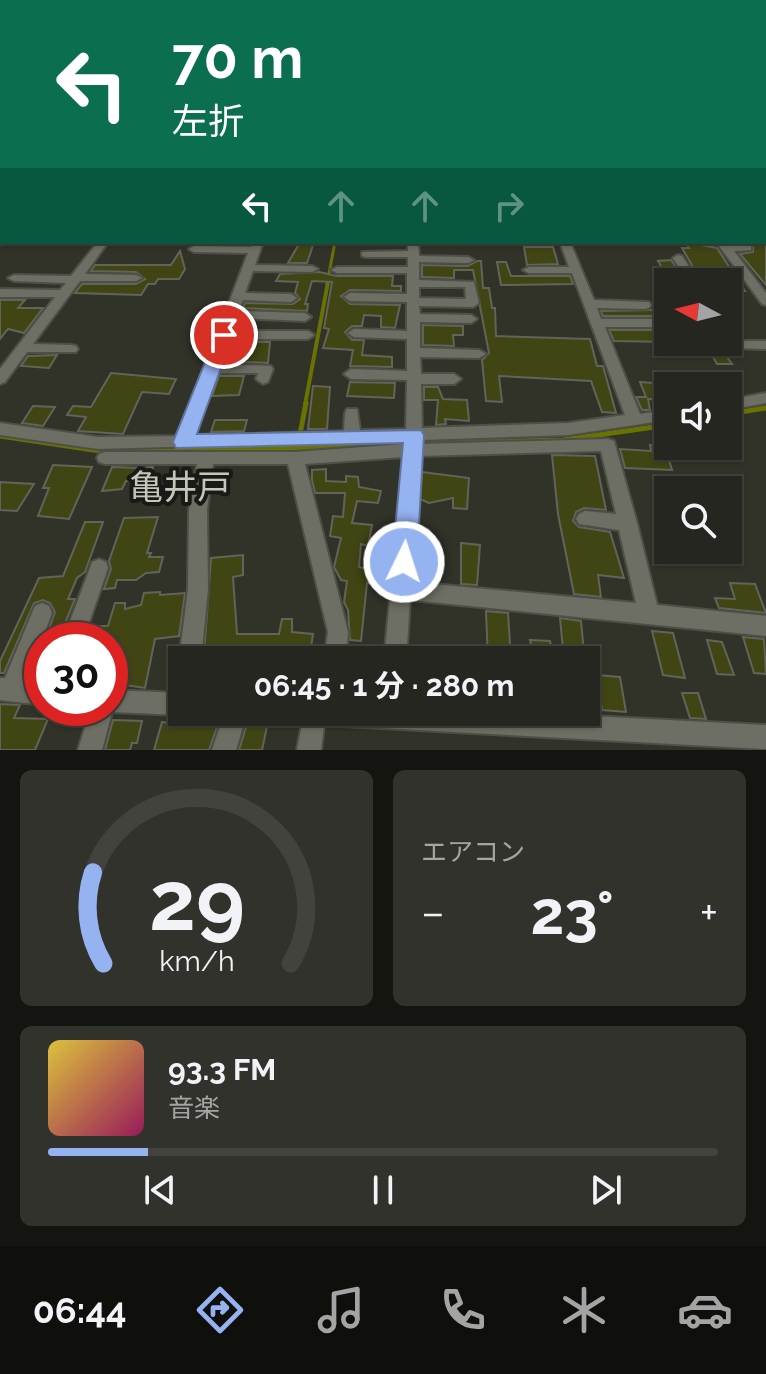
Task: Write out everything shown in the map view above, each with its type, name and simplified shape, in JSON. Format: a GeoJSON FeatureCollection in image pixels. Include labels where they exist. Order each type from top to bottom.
{"type":"FeatureCollection","features":[{"type":"Feature","properties":{"kind":"street"},"geometry":{"type":"LineString","coordinates":[[0,379],[102,244]]}},
{"type":"Feature","properties":{"kind":"street"},"geometry":{"type":"LineString","coordinates":[[566,244],[635,421]]}},
{"type":"Feature","properties":{"kind":"street"},"geometry":{"type":"LineString","coordinates":[[724,245],[747,248]]}},
{"type":"Feature","properties":{"kind":"street"},"geometry":{"type":"LineString","coordinates":[[724,245],[766,301]]}},
{"type":"Feature","properties":{"kind":"street"},"geometry":{"type":"LineString","coordinates":[[184,442],[256,246],[194,249]]}},
{"type":"Feature","properties":{"kind":"street"},"geometry":{"type":"LineString","coordinates":[[366,254],[413,273]]}},
{"type":"Feature","properties":{"kind":"street"},"geometry":{"type":"LineString","coordinates":[[678,258],[688,273],[766,277]]}},
{"type":"Feature","properties":{"kind":"street"},"geometry":{"type":"LineString","coordinates":[[350,297],[413,273],[468,260]]}},
{"type":"Feature","properties":{"kind":"street"},"geometry":{"type":"LineString","coordinates":[[248,268],[312,269]]}},
{"type":"Feature","properties":{"kind":"street"},"geometry":{"type":"LineString","coordinates":[[337,270],[413,273]]}},
{"type":"Feature","properties":{"kind":"street"},"geometry":{"type":"LineString","coordinates":[[529,270],[576,270]]}},
{"type":"Feature","properties":{"kind":"street"},"geometry":{"type":"LineString","coordinates":[[396,646],[413,443],[413,273]]}},
{"type":"Feature","properties":{"kind":"street"},"geometry":{"type":"LineString","coordinates":[[14,278],[136,278]]}},
{"type":"Feature","properties":{"kind":"street"},"geometry":{"type":"LineString","coordinates":[[0,293],[64,294]]}},
{"type":"Feature","properties":{"kind":"street"},"geometry":{"type":"LineString","coordinates":[[238,296],[291,298]]}},
{"type":"Feature","properties":{"kind":"street"},"geometry":{"type":"LineString","coordinates":[[589,304],[645,305]]}},
{"type":"Feature","properties":{"kind":"street"},"geometry":{"type":"LineString","coordinates":[[231,314],[305,317]]}},
{"type":"Feature","properties":{"kind":"street"},"geometry":{"type":"LineString","coordinates":[[413,318],[471,319]]}},
{"type":"Feature","properties":{"kind":"street"},"geometry":{"type":"LineString","coordinates":[[597,323],[654,323]]}},
{"type":"Feature","properties":{"kind":"street"},"geometry":{"type":"LineString","coordinates":[[354,333],[413,335]]}},
{"type":"Feature","properties":{"kind":"street"},"geometry":{"type":"LineString","coordinates":[[224,335],[308,335]]}},
{"type":"Feature","properties":{"kind":"street"},"geometry":{"type":"LineString","coordinates":[[742,345],[766,345]]}},
{"type":"Feature","properties":{"kind":"street"},"geometry":{"type":"LineString","coordinates":[[23,348],[71,349]]}},
{"type":"Feature","properties":{"kind":"street"},"geometry":{"type":"LineString","coordinates":[[413,352],[479,354]]}},
{"type":"Feature","properties":{"kind":"street"},"geometry":{"type":"LineString","coordinates":[[212,368],[266,369],[263,379]]}},
{"type":"Feature","properties":{"kind":"street"},"geometry":{"type":"LineString","coordinates":[[351,374],[454,379]]}},
{"type":"Feature","properties":{"kind":"street"},"geometry":{"type":"LineString","coordinates":[[742,402],[766,398]]}},
{"type":"Feature","properties":{"kind":"street"},"geometry":{"type":"LineString","coordinates":[[352,413],[352,437]]}},
{"type":"Feature","properties":{"kind":"street"},"geometry":{"type":"LineString","coordinates":[[105,458],[295,458],[654,418]]}},
{"type":"Feature","properties":{"kind":"street"},"geometry":{"type":"LineString","coordinates":[[0,429],[98,443],[352,437],[413,443],[608,445],[649,615]]}},
{"type":"Feature","properties":{"kind":"street"},"geometry":{"type":"LineString","coordinates":[[192,646],[198,589],[198,510],[206,458]]}},
{"type":"Feature","properties":{"kind":"street"},"geometry":{"type":"LineString","coordinates":[[295,458],[338,632],[336,646]]}},
{"type":"Feature","properties":{"kind":"street"},"geometry":{"type":"LineString","coordinates":[[585,519],[628,523]]}},
{"type":"Feature","properties":{"kind":"street"},"geometry":{"type":"LineString","coordinates":[[80,622],[99,568]]}},
{"type":"Feature","properties":{"kind":"street"},"geometry":{"type":"LineString","coordinates":[[402,590],[766,626]]}},
{"type":"Feature","properties":{"kind":"street"},"geometry":{"type":"LineString","coordinates":[[6,690],[42,613]]}},
{"type":"Feature","properties":{"kind":"street"},"geometry":{"type":"LineString","coordinates":[[128,701],[168,700]]}},
{"type":"Feature","properties":{"kind":"street"},"geometry":{"type":"LineString","coordinates":[[90,750],[97,726]]}},
{"type":"Feature","properties":{"kind":"street"},"geometry":{"type":"LineString","coordinates":[[224,750],[232,726]]}},
{"type":"Feature","properties":{"kind":"street"},"geometry":{"type":"LineString","coordinates":[[309,726],[309,750]]}},
{"type":"Feature","properties":{"kind":"street"},"geometry":{"type":"LineString","coordinates":[[586,726],[766,737]]}},
{"type":"Feature","properties":{"kind":"building"},"geometry":{"type":"Polygon","coordinates":[[[299,244],[313,245],[307,263],[288,263],[299,244]]]}},
{"type":"Feature","properties":{"kind":"building"},"geometry":{"type":"Polygon","coordinates":[[[686,244],[696,244],[717,248],[730,268],[693,267],[682,248],[689,248],[686,244]]]}},
{"type":"Feature","properties":{"kind":"building"},"geometry":{"type":"Polygon","coordinates":[[[753,244],[766,244],[766,285],[740,254],[753,252],[753,244]]]}},
{"type":"Feature","properties":{"kind":"building"},"geometry":{"type":"Polygon","coordinates":[[[524,247],[553,247],[558,264],[527,265],[524,247]]]}},
{"type":"Feature","properties":{"kind":"building"},"geometry":{"type":"Polygon","coordinates":[[[180,251],[185,269],[179,279],[158,279],[155,284],[148,284],[141,295],[75,293],[82,284],[136,284],[145,279],[136,272],[91,271],[95,265],[171,265],[180,251]]]}},
{"type":"Feature","properties":{"kind":"building"},"geometry":{"type":"Polygon","coordinates":[[[671,260],[677,268],[662,268],[658,261],[671,260]]]}},
{"type":"Feature","properties":{"kind":"building"},"geometry":{"type":"Polygon","coordinates":[[[481,261],[483,288],[489,288],[492,308],[495,308],[496,336],[590,339],[597,366],[603,366],[616,413],[602,412],[591,381],[499,376],[502,402],[486,401],[482,360],[489,353],[473,270],[454,270],[454,278],[422,277],[422,265],[468,266],[481,261]]]}},
{"type":"Feature","properties":{"kind":"building"},"geometry":{"type":"Polygon","coordinates":[[[497,262],[506,262],[511,276],[570,276],[573,284],[501,285],[497,262]]]}},
{"type":"Feature","properties":{"kind":"building"},"geometry":{"type":"Polygon","coordinates":[[[319,272],[337,276],[393,276],[392,286],[401,286],[401,291],[350,290],[341,296],[350,304],[400,305],[395,328],[381,327],[381,316],[364,315],[362,326],[352,326],[345,332],[352,340],[364,340],[362,355],[392,357],[392,367],[350,366],[353,350],[323,348],[329,329],[324,328],[332,282],[312,281],[305,304],[308,304],[307,311],[243,308],[245,303],[293,304],[300,299],[295,293],[298,282],[276,281],[280,274],[319,272]]]}},
{"type":"Feature","properties":{"kind":"building"},"geometry":{"type":"Polygon","coordinates":[[[0,300],[25,300],[18,308],[43,308],[24,333],[8,329],[0,339],[0,300]]]}},
{"type":"Feature","properties":{"kind":"building"},"geometry":{"type":"Polygon","coordinates":[[[654,310],[654,316],[603,316],[601,311],[654,310]]]}},
{"type":"Feature","properties":{"kind":"building"},"geometry":{"type":"Polygon","coordinates":[[[423,325],[463,326],[463,335],[453,335],[454,346],[423,345],[423,325]]]}},
{"type":"Feature","properties":{"kind":"building"},"geometry":{"type":"Polygon","coordinates":[[[609,330],[654,330],[654,342],[614,341],[609,330]]]}},
{"type":"Feature","properties":{"kind":"building"},"geometry":{"type":"Polygon","coordinates":[[[231,342],[270,342],[268,363],[224,361],[231,342]]]}},
{"type":"Feature","properties":{"kind":"building"},"geometry":{"type":"Polygon","coordinates":[[[57,355],[49,368],[21,366],[28,356],[57,355]]]}},
{"type":"Feature","properties":{"kind":"building"},"geometry":{"type":"Polygon","coordinates":[[[712,356],[726,356],[732,364],[717,364],[712,356]]]}},
{"type":"Feature","properties":{"kind":"building"},"geometry":{"type":"Polygon","coordinates":[[[111,373],[176,379],[169,394],[142,392],[123,434],[78,431],[86,417],[67,415],[73,406],[91,407],[111,373]]]}},
{"type":"Feature","properties":{"kind":"building"},"geometry":{"type":"Polygon","coordinates":[[[219,376],[244,376],[239,395],[212,396],[219,376]]]}},
{"type":"Feature","properties":{"kind":"building"},"geometry":{"type":"Polygon","coordinates":[[[350,382],[395,383],[394,398],[347,396],[350,382]]]}},
{"type":"Feature","properties":{"kind":"building"},"geometry":{"type":"Polygon","coordinates":[[[640,382],[654,383],[654,400],[648,399],[650,410],[642,410],[636,397],[646,397],[640,382]]]}},
{"type":"Feature","properties":{"kind":"building"},"geometry":{"type":"Polygon","coordinates":[[[313,386],[330,387],[327,429],[308,429],[313,386]]]}},
{"type":"Feature","properties":{"kind":"building"},"geometry":{"type":"Polygon","coordinates":[[[424,387],[438,387],[443,399],[467,400],[469,421],[445,419],[446,424],[436,425],[438,400],[424,400],[424,387]]]}},
{"type":"Feature","properties":{"kind":"building"},"geometry":{"type":"Polygon","coordinates":[[[33,406],[55,407],[43,426],[22,423],[33,406]]]}},
{"type":"Feature","properties":{"kind":"building"},"geometry":{"type":"Polygon","coordinates":[[[215,420],[247,420],[244,431],[211,432],[215,420]]]}},
{"type":"Feature","properties":{"kind":"building"},"geometry":{"type":"Polygon","coordinates":[[[650,445],[654,446],[654,460],[669,460],[672,470],[625,468],[620,449],[651,451],[650,445]]]}},
{"type":"Feature","properties":{"kind":"building"},"geometry":{"type":"Polygon","coordinates":[[[552,455],[595,456],[606,510],[584,508],[576,512],[573,521],[579,527],[610,532],[624,578],[598,575],[601,597],[574,594],[558,514],[552,455]]]}},
{"type":"Feature","properties":{"kind":"building"},"geometry":{"type":"Polygon","coordinates":[[[53,465],[92,467],[69,519],[38,516],[49,488],[43,488],[53,465]]]}},
{"type":"Feature","properties":{"kind":"building"},"geometry":{"type":"Polygon","coordinates":[[[112,467],[153,467],[149,480],[126,481],[122,489],[102,491],[112,467]]]}},
{"type":"Feature","properties":{"kind":"building"},"geometry":{"type":"Polygon","coordinates":[[[326,469],[326,481],[346,482],[346,476],[358,477],[359,487],[381,491],[378,503],[357,501],[352,523],[372,525],[368,546],[361,544],[359,567],[385,573],[385,584],[367,583],[361,641],[350,640],[348,610],[344,602],[347,581],[341,580],[334,567],[341,538],[330,536],[333,516],[343,517],[345,493],[315,493],[312,480],[312,470],[326,469]]]}},
{"type":"Feature","properties":{"kind":"building"},"geometry":{"type":"Polygon","coordinates":[[[422,472],[469,478],[467,509],[453,508],[453,498],[429,503],[420,499],[422,472]]]}},
{"type":"Feature","properties":{"kind":"building"},"geometry":{"type":"Polygon","coordinates":[[[0,482],[34,484],[17,511],[0,510],[0,482]]]}},
{"type":"Feature","properties":{"kind":"building"},"geometry":{"type":"Polygon","coordinates":[[[158,517],[147,553],[151,553],[149,557],[163,557],[159,572],[146,573],[136,580],[117,580],[115,588],[104,589],[111,569],[109,561],[124,518],[158,517]]]}},
{"type":"Feature","properties":{"kind":"building"},"geometry":{"type":"Polygon","coordinates":[[[85,522],[103,522],[85,572],[77,578],[68,599],[75,599],[65,622],[51,622],[55,612],[50,603],[43,600],[34,603],[4,673],[0,673],[0,661],[39,578],[63,576],[85,522]]]}},
{"type":"Feature","properties":{"kind":"building"},"geometry":{"type":"Polygon","coordinates":[[[418,540],[433,541],[432,581],[416,579],[418,540]]]}},
{"type":"Feature","properties":{"kind":"building"},"geometry":{"type":"Polygon","coordinates":[[[461,543],[480,545],[477,585],[461,584],[461,543]]]}},
{"type":"Feature","properties":{"kind":"building"},"geometry":{"type":"Polygon","coordinates":[[[243,555],[243,575],[233,577],[237,634],[279,634],[282,619],[292,619],[292,632],[313,634],[311,646],[205,646],[211,558],[243,555]]]}},
{"type":"Feature","properties":{"kind":"building"},"geometry":{"type":"Polygon","coordinates":[[[730,583],[755,584],[766,613],[719,608],[715,598],[735,599],[730,583]]]}},
{"type":"Feature","properties":{"kind":"building"},"geometry":{"type":"Polygon","coordinates":[[[144,593],[185,593],[179,636],[155,639],[145,688],[128,686],[128,622],[109,622],[115,603],[125,603],[125,609],[141,605],[144,593]]]}},
{"type":"Feature","properties":{"kind":"building"},"geometry":{"type":"Polygon","coordinates":[[[486,611],[508,613],[510,646],[487,646],[486,611]]]}},
{"type":"Feature","properties":{"kind":"building"},"geometry":{"type":"Polygon","coordinates":[[[560,618],[581,621],[583,646],[563,646],[560,618]]]}},
{"type":"Feature","properties":{"kind":"building"},"geometry":{"type":"Polygon","coordinates":[[[652,631],[673,633],[685,678],[663,675],[652,631]]]}},
{"type":"Feature","properties":{"kind":"building"},"geometry":{"type":"Polygon","coordinates":[[[743,637],[764,639],[766,674],[754,673],[743,637]]]}},
{"type":"Feature","properties":{"kind":"building"},"geometry":{"type":"Polygon","coordinates":[[[530,640],[550,641],[551,646],[532,646],[530,640]]]}},
{"type":"Feature","properties":{"kind":"building"},"geometry":{"type":"Polygon","coordinates":[[[707,640],[722,642],[734,675],[717,674],[707,640]]]}},
{"type":"Feature","properties":{"kind":"building"},"geometry":{"type":"Polygon","coordinates":[[[600,675],[620,677],[626,712],[602,710],[600,675]]]}},
{"type":"Feature","properties":{"kind":"building"},"geometry":{"type":"Polygon","coordinates":[[[682,693],[698,693],[706,719],[690,718],[682,693]]]}},
{"type":"Feature","properties":{"kind":"building"},"geometry":{"type":"Polygon","coordinates":[[[0,704],[20,705],[14,718],[24,718],[24,726],[45,726],[35,750],[0,750],[0,704]]]}},
{"type":"Feature","properties":{"kind":"building"},"geometry":{"type":"Polygon","coordinates":[[[128,721],[142,721],[137,743],[132,743],[130,750],[105,750],[111,726],[128,726],[128,721]]]}},
{"type":"Feature","properties":{"kind":"building"},"geometry":{"type":"Polygon","coordinates":[[[162,722],[168,723],[168,726],[217,726],[209,750],[154,750],[162,722]]]}},
{"type":"Feature","properties":{"kind":"building"},"geometry":{"type":"Polygon","coordinates":[[[246,726],[267,726],[262,750],[239,750],[246,726]]]}},
{"type":"Feature","properties":{"kind":"waterway"},"geometry":{"type":"LineString","coordinates":[[327,284],[335,244]]}},
{"type":"Feature","properties":{"kind":"waterway"},"geometry":{"type":"LineString","coordinates":[[305,405],[328,282]]}},
{"type":"Feature","properties":{"kind":"waterway"},"geometry":{"type":"LineString","coordinates":[[300,434],[306,403]]}},
{"type":"Feature","properties":{"kind":"waterway"},"geometry":{"type":"LineString","coordinates":[[742,412],[766,408]]}},
{"type":"Feature","properties":{"kind":"waterway"},"geometry":{"type":"LineString","coordinates":[[425,443],[563,440],[654,427]]}},
{"type":"Feature","properties":{"kind":"waterway"},"geometry":{"type":"LineString","coordinates":[[0,436],[107,452],[396,445]]}},
{"type":"Feature","properties":{"kind":"district","name":"亀井戸"},"geometry":{"type":"Point","coordinates":[180,487]}},
{"type":"Feature","properties":{"kind":"route"},"geometry":{"type":"LineString","coordinates":[[224,335],[184,442],[414,435],[404,562]]}}]}
